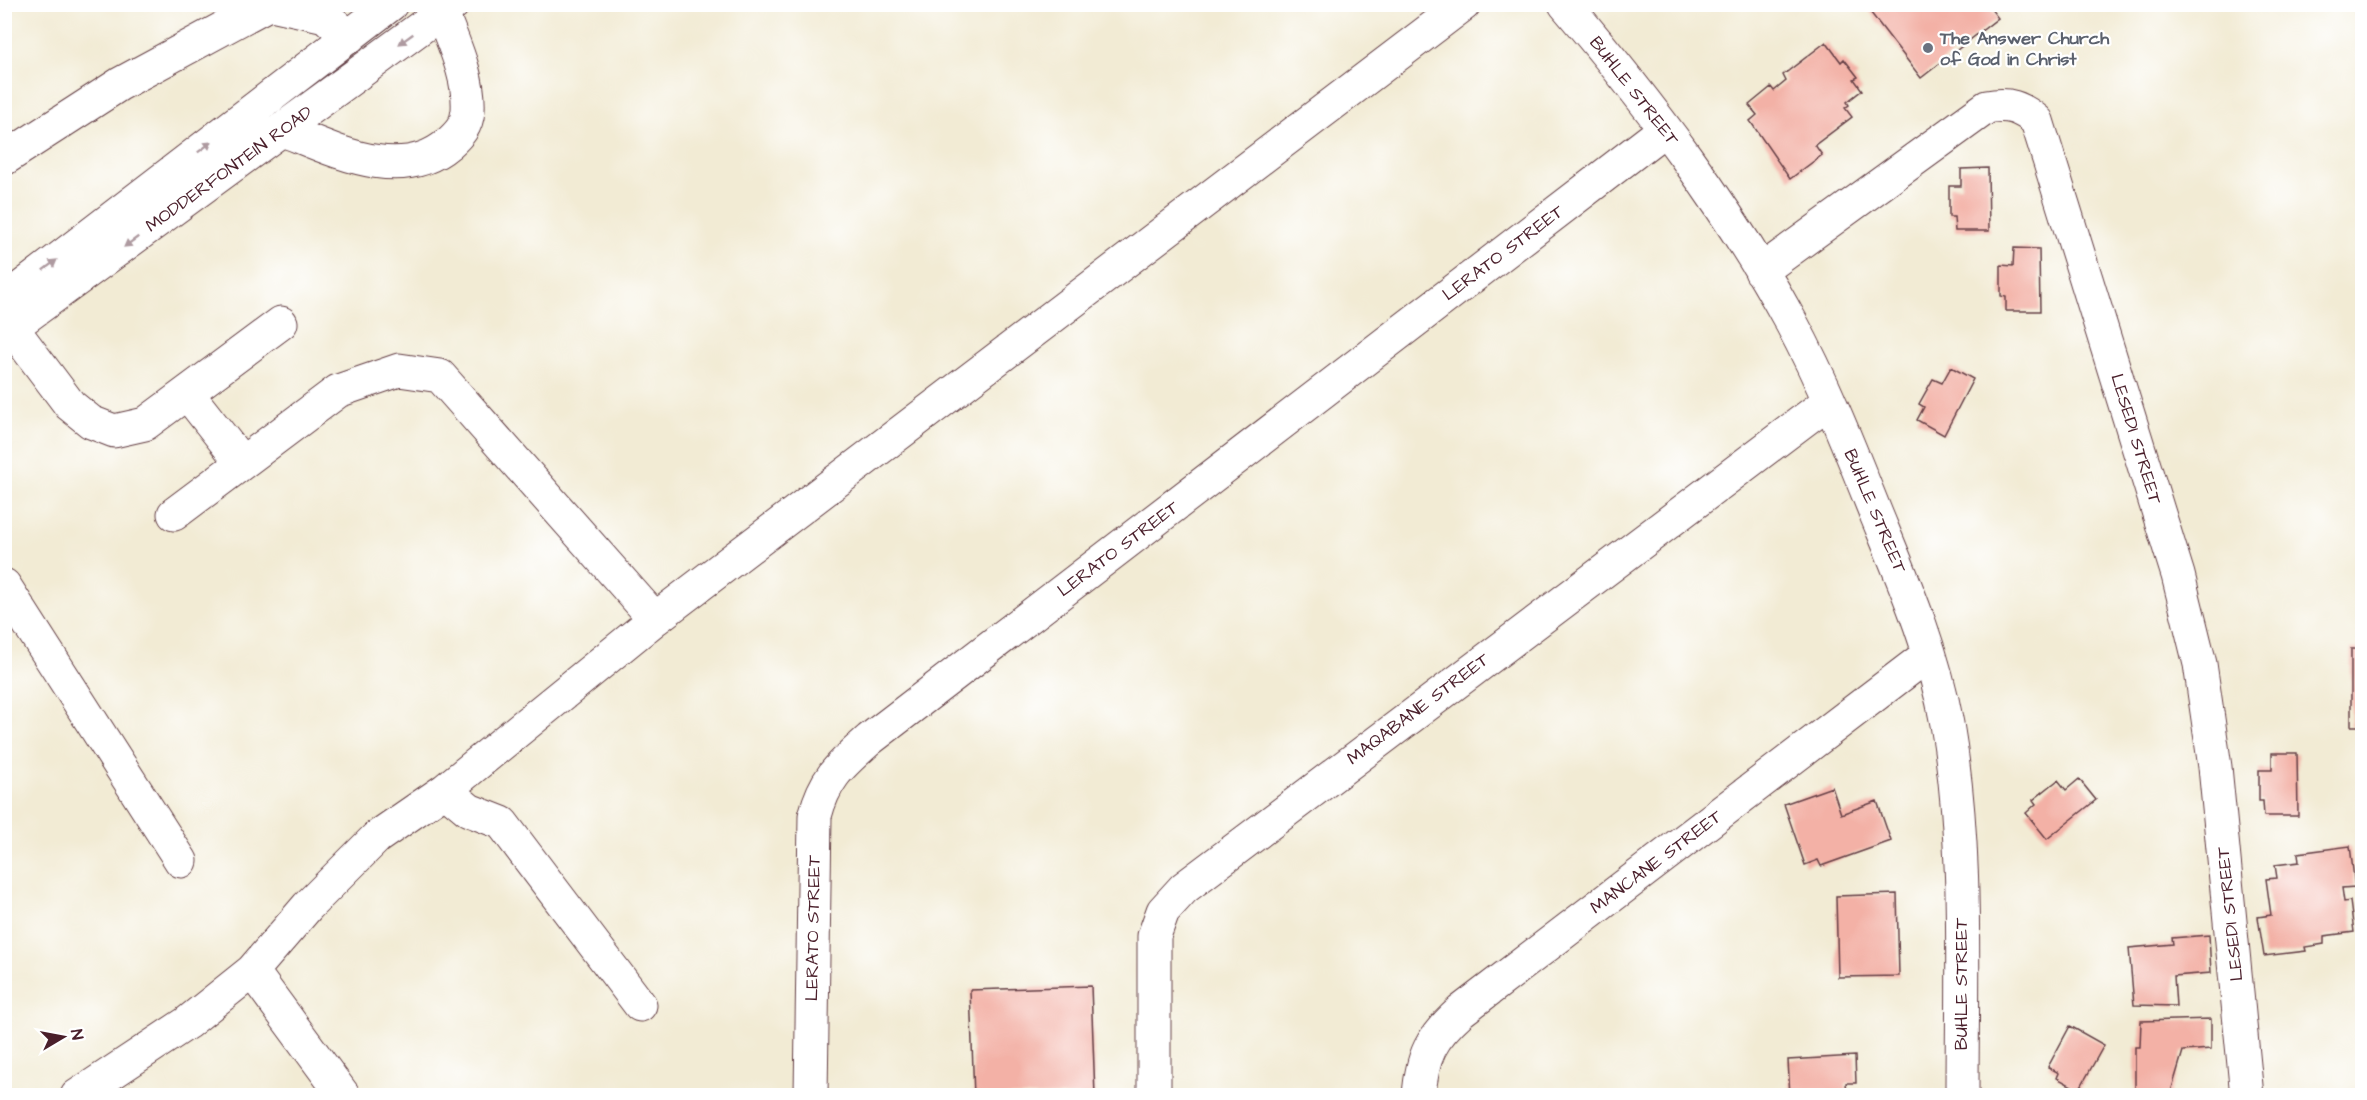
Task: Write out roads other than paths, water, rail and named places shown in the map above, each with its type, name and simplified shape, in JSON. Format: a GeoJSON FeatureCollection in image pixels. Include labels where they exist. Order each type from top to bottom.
{"type":"FeatureCollection","features":[{"type":"Feature","properties":{"kind":"street"},"geometry":{"type":"LineString","coordinates":[[4,159],[120,84],[269,4],[325,16],[349,37]]}},
{"type":"Feature","properties":{"kind":"street","name":"MODDERFONTEIN ROAD"},"geometry":{"type":"LineString","coordinates":[[7,321],[391,4]]}},
{"type":"Feature","properties":{"kind":"street"},"geometry":{"type":"LineString","coordinates":[[76,1095],[187,1023],[252,971],[308,906],[377,837],[445,790],[655,619],[1464,4]]}},
{"type":"Feature","properties":{"kind":"street","name":"BUHLE STREET"},"geometry":{"type":"LineString","coordinates":[[1565,4],[1665,129],[1722,209],[1761,271],[1792,324],[1828,402],[1905,583],[1929,654],[1947,723],[1957,811],[1961,922],[1962,1095]]}},
{"type":"Feature","properties":{"kind":"street"},"geometry":{"type":"LineString","coordinates":[[283,130],[353,157],[396,164],[439,151],[462,132],[468,110],[464,72],[448,9]]}},
{"type":"Feature","properties":{"kind":"street","name":"MODDERFONTEIN ROAD"},"geometry":{"type":"LineString","coordinates":[[7,321],[283,130],[448,9]]}},
{"type":"Feature","properties":{"kind":"street","name":"LESEDI STREET"},"geometry":{"type":"LineString","coordinates":[[1761,271],[1987,107],[2003,104],[2021,108],[2037,121],[2178,575],[2200,664],[2215,767],[2247,1095]]}},
{"type":"Feature","properties":{"kind":"street","name":"LERATO STREET"},"geometry":{"type":"LineString","coordinates":[[811,1095],[815,816],[821,791],[838,768],[870,739],[1665,129]]}},
{"type":"Feature","properties":{"kind":"street"},"geometry":{"type":"LineString","coordinates":[[7,321],[70,405],[91,422],[114,431],[145,424],[281,323]]}},
{"type":"Feature","properties":{"kind":"street"},"geometry":{"type":"LineString","coordinates":[[174,514],[338,391],[399,370],[440,376],[655,619]]}},
{"type":"Feature","properties":{"kind":"street"},"geometry":{"type":"LineString","coordinates":[[187,393],[242,463]]}},
{"type":"Feature","properties":{"kind":"street","name":"MAQABANE STREET"},"geometry":{"type":"LineString","coordinates":[[1154,1095],[1154,936],[1163,911],[1184,888],[1828,402]]}},
{"type":"Feature","properties":{"kind":"street"},"geometry":{"type":"LineString","coordinates":[[4,585],[181,861]]}},
{"type":"Feature","properties":{"kind":"street","name":"MANCANE STREET"},"geometry":{"type":"LineString","coordinates":[[1419,1095],[1426,1052],[1438,1032],[1461,1011],[1929,654]]}},
{"type":"Feature","properties":{"kind":"street"},"geometry":{"type":"LineString","coordinates":[[445,790],[469,810],[502,823],[640,1005]]}},
{"type":"Feature","properties":{"kind":"street"},"geometry":{"type":"LineString","coordinates":[[252,971],[344,1095]]}},
{"type":"Feature","properties":{"kind":"place","name":"The Answer Church of God in Christ"},"geometry":{"type":"Point","coordinates":[1928,48]}}]}
